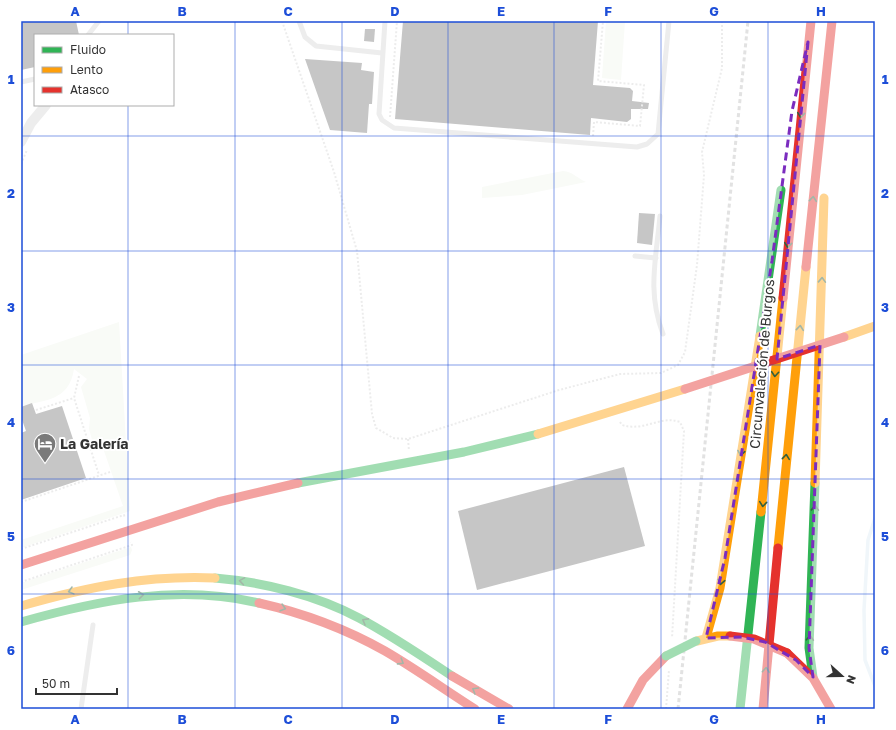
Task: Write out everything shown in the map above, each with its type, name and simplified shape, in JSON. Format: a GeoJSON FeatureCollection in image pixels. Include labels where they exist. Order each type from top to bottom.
{"type":"FeatureCollection","features":[{"type":"Feature","properties":{"kind":"main road","name":"Circunvalación de Burgos"},"geometry":{"type":"LineString","coordinates":[[740,709],[811,21]]}},
{"type":"Feature","properties":{"kind":"main road"},"geometry":{"type":"LineString","coordinates":[[762,709],[832,21]]}},
{"type":"Feature","properties":{"kind":"main road"},"geometry":{"type":"LineString","coordinates":[[794,103],[808,42]]}},
{"type":"Feature","properties":{"kind":"main road"},"geometry":{"type":"LineString","coordinates":[[813,677],[809,648],[828,56]]}},
{"type":"Feature","properties":{"kind":"main road"},"geometry":{"type":"LineString","coordinates":[[706,638],[720,588],[725,558],[772,261],[782,182]]}},
{"type":"Feature","properties":{"kind":"main road"},"geometry":{"type":"LineString","coordinates":[[21,566],[158,520],[218,502],[330,476],[464,452],[549,432],[875,326]]}},
{"type":"Feature","properties":{"kind":"main road"},"geometry":{"type":"LineString","coordinates":[[21,606],[72,590],[143,578],[202,577],[253,583],[301,595],[332,606],[359,618],[407,646],[473,689],[509,709]]}},
{"type":"Feature","properties":{"kind":"main road"},"geometry":{"type":"LineString","coordinates":[[21,622],[71,607],[118,597],[154,594],[205,594],[261,602],[319,619],[336,626],[374,645],[475,709]]}},
{"type":"Feature","properties":{"kind":"main road"},"geometry":{"type":"LineString","coordinates":[[628,709],[640,682],[653,667],[666,656],[687,644],[696,641],[706,638],[730,636],[754,639],[787,653],[813,677],[824,692],[831,709]]}},
{"type":"Feature","properties":{"kind":"street"},"geometry":{"type":"LineString","coordinates":[[21,142],[31,123],[45,106]]}},
{"type":"Feature","properties":{"kind":"lane"},"geometry":{"type":"LineString","coordinates":[[89,34],[99,21]]}},
{"type":"Feature","properties":{"kind":"lane"},"geometry":{"type":"LineString","coordinates":[[299,21],[305,37],[316,46],[382,53]]}},
{"type":"Feature","properties":{"kind":"lane"},"geometry":{"type":"LineString","coordinates":[[384,21],[379,114],[382,120],[394,128],[636,147],[647,144],[658,134],[668,21]]}},
{"type":"Feature","properties":{"kind":"lane"},"geometry":{"type":"LineString","coordinates":[[21,82],[34,79]]}},
{"type":"Feature","properties":{"kind":"lane"},"geometry":{"type":"LineString","coordinates":[[660,216],[653,291],[658,320],[663,334]]}},
{"type":"Feature","properties":{"kind":"lane"},"geometry":{"type":"LineString","coordinates":[[636,256],[656,258]]}},
{"type":"Feature","properties":{"kind":"lane"},"geometry":{"type":"LineString","coordinates":[[81,709],[93,625]]}},
{"type":"Feature","properties":{"kind":"path"},"geometry":{"type":"LineString","coordinates":[[282,21],[334,172],[357,251],[372,414],[376,428],[392,438],[408,439],[559,390],[620,374],[661,373],[678,365],[685,352],[697,265],[704,175],[702,152],[722,68],[722,21]]}},
{"type":"Feature","properties":{"kind":"path"},"geometry":{"type":"LineString","coordinates":[[390,119],[397,21]]}},
{"type":"Feature","properties":{"kind":"path"},"geometry":{"type":"LineString","coordinates":[[593,138],[594,122],[640,126],[644,86],[598,81],[603,21]]}},
{"type":"Feature","properties":{"kind":"path"},"geometry":{"type":"LineString","coordinates":[[79,376],[74,398],[99,475]]}},
{"type":"Feature","properties":{"kind":"path"},"geometry":{"type":"LineString","coordinates":[[36,410],[74,398]]}},
{"type":"Feature","properties":{"kind":"path"},"geometry":{"type":"LineString","coordinates":[[617,411],[622,425],[632,428],[672,419],[680,422],[684,431],[681,508],[672,640]]}},
{"type":"Feature","properties":{"kind":"path"},"geometry":{"type":"LineString","coordinates":[[21,502],[110,472]]}},
{"type":"Feature","properties":{"kind":"path"},"geometry":{"type":"LineString","coordinates":[[21,549],[124,515],[125,520]]}},
{"type":"Feature","properties":{"kind":"path"},"geometry":{"type":"LineString","coordinates":[[21,582],[132,545],[130,536]]}},
{"type":"Feature","properties":{"kind":"path"},"geometry":{"type":"LineString","coordinates":[[666,709],[669,670]]}},
{"type":"Feature","properties":{"kind":"highlighted area"},"geometry":{"type":"Polygon","coordinates":[[[808,42],[777,359],[820,345],[809,648],[813,677],[796,660],[765,642],[742,637],[706,638],[725,558],[772,261],[792,111],[808,42]]]}},
{"type":"Feature","properties":{"kind":"shaded area"},"geometry":{"type":"Polygon","coordinates":[[[606,21],[625,21],[621,80],[602,78],[606,21]]]}},
{"type":"Feature","properties":{"kind":"shaded area"},"geometry":{"type":"Polygon","coordinates":[[[563,171],[586,182],[522,195],[482,198],[482,187],[563,171]]]}},
{"type":"Feature","properties":{"kind":"shaded area"},"geometry":{"type":"Polygon","coordinates":[[[119,322],[130,511],[21,548],[21,540],[123,506],[103,448],[95,450],[89,429],[90,418],[81,387],[87,379],[74,369],[67,388],[61,393],[47,400],[21,407],[21,355],[119,322]]]}},
{"type":"Feature","properties":{"kind":"shaded area"},"geometry":{"type":"Polygon","coordinates":[[[131,547],[132,550],[130,555],[21,590],[21,583],[131,547]]]}},
{"type":"Feature","properties":{"kind":"building"},"geometry":{"type":"Polygon","coordinates":[[[21,21],[76,21],[79,34],[34,34],[34,67],[21,70],[21,21]]]}},
{"type":"Feature","properties":{"kind":"building"},"geometry":{"type":"Polygon","coordinates":[[[403,21],[598,21],[593,85],[630,88],[633,91],[632,101],[649,103],[648,109],[631,109],[631,119],[627,122],[591,118],[590,135],[395,119],[403,21]]]}},
{"type":"Feature","properties":{"kind":"building"},"geometry":{"type":"Polygon","coordinates":[[[365,29],[375,29],[374,42],[364,41],[365,29]]]}},
{"type":"Feature","properties":{"kind":"building"},"geometry":{"type":"Polygon","coordinates":[[[305,59],[362,63],[361,70],[374,72],[372,104],[369,104],[367,133],[330,130],[305,59]]]}},
{"type":"Feature","properties":{"kind":"building"},"geometry":{"type":"Polygon","coordinates":[[[639,213],[655,214],[652,245],[637,243],[639,213]]]}},
{"type":"Feature","properties":{"kind":"building"},"geometry":{"type":"Polygon","coordinates":[[[32,403],[36,414],[62,406],[86,478],[21,500],[21,433],[26,431],[21,417],[21,407],[32,403]]]}},
{"type":"Feature","properties":{"kind":"building"},"geometry":{"type":"Polygon","coordinates":[[[624,467],[645,546],[477,590],[458,511],[624,467]]]}},
{"type":"Feature","properties":{"kind":"waterway"},"geometry":{"type":"LineString","coordinates":[[875,518],[868,540],[864,610],[865,660],[875,686]]}},
{"type":"Feature","properties":{"kind":"railway"},"geometry":{"type":"LineString","coordinates":[[678,709],[748,21]]}},
{"type":"Feature","properties":{"kind":"traffic: fast"},"geometry":{"type":"LineString","coordinates":[[760,336],[781,190]]}},
{"type":"Feature","properties":{"kind":"traffic: fast"},"geometry":{"type":"LineString","coordinates":[[298,483],[464,452],[538,434]]}},
{"type":"Feature","properties":{"kind":"traffic: fast"},"geometry":{"type":"LineString","coordinates":[[813,677],[809,648],[815,483]]}},
{"type":"Feature","properties":{"kind":"traffic: fast"},"geometry":{"type":"LineString","coordinates":[[740,709],[761,512]]}},
{"type":"Feature","properties":{"kind":"traffic: fast"},"geometry":{"type":"LineString","coordinates":[[215,578],[270,586],[307,596],[342,610],[371,625],[452,676]]}},
{"type":"Feature","properties":{"kind":"traffic: fast"},"geometry":{"type":"LineString","coordinates":[[21,622],[80,607],[139,597],[199,595],[229,597],[259,603]]}},
{"type":"Feature","properties":{"kind":"traffic: fast"},"geometry":{"type":"LineString","coordinates":[[666,656],[696,641]]}},
{"type":"Feature","properties":{"kind":"traffic: slow"},"geometry":{"type":"LineString","coordinates":[[815,483],[824,198]]}},
{"type":"Feature","properties":{"kind":"traffic: slow"},"geometry":{"type":"LineString","coordinates":[[778,548],[806,267]]}},
{"type":"Feature","properties":{"kind":"traffic: slow"},"geometry":{"type":"LineString","coordinates":[[761,512],[783,298]]}},
{"type":"Feature","properties":{"kind":"traffic: slow"},"geometry":{"type":"LineString","coordinates":[[844,337],[875,326]]}},
{"type":"Feature","properties":{"kind":"traffic: slow"},"geometry":{"type":"LineString","coordinates":[[706,638],[720,588],[760,336]]}},
{"type":"Feature","properties":{"kind":"traffic: slow"},"geometry":{"type":"LineString","coordinates":[[538,434],[685,389]]}},
{"type":"Feature","properties":{"kind":"traffic: slow"},"geometry":{"type":"LineString","coordinates":[[21,606],[69,593],[117,584],[165,578],[215,578]]}},
{"type":"Feature","properties":{"kind":"traffic: slow"},"geometry":{"type":"LineString","coordinates":[[697,641],[718,636],[730,636]]}},
{"type":"Feature","properties":{"kind":"traffic: jam"},"geometry":{"type":"LineString","coordinates":[[783,298],[811,21]]}},
{"type":"Feature","properties":{"kind":"traffic: jam"},"geometry":{"type":"LineString","coordinates":[[806,267],[832,21]]}},
{"type":"Feature","properties":{"kind":"traffic: jam"},"geometry":{"type":"LineString","coordinates":[[685,389],[844,337]]}},
{"type":"Feature","properties":{"kind":"traffic: jam"},"geometry":{"type":"LineString","coordinates":[[21,565],[218,502],[298,483]]}},
{"type":"Feature","properties":{"kind":"traffic: jam"},"geometry":{"type":"LineString","coordinates":[[763,709],[778,548]]}},
{"type":"Feature","properties":{"kind":"traffic: jam"},"geometry":{"type":"LineString","coordinates":[[259,603],[324,622],[370,643],[408,665],[475,709]]}},
{"type":"Feature","properties":{"kind":"traffic: jam"},"geometry":{"type":"LineString","coordinates":[[730,636],[754,639],[787,653]]}},
{"type":"Feature","properties":{"kind":"traffic: jam"},"geometry":{"type":"LineString","coordinates":[[787,653],[813,678],[831,709]]}},
{"type":"Feature","properties":{"kind":"traffic: jam"},"geometry":{"type":"LineString","coordinates":[[627,709],[643,680],[666,656]]}},
{"type":"Feature","properties":{"kind":"traffic: jam"},"geometry":{"type":"LineString","coordinates":[[452,676],[509,709]]}},
{"type":"Feature","properties":{"kind":"place","name":"La Galería"},"geometry":{"type":"Point","coordinates":[45,464]}}]}
